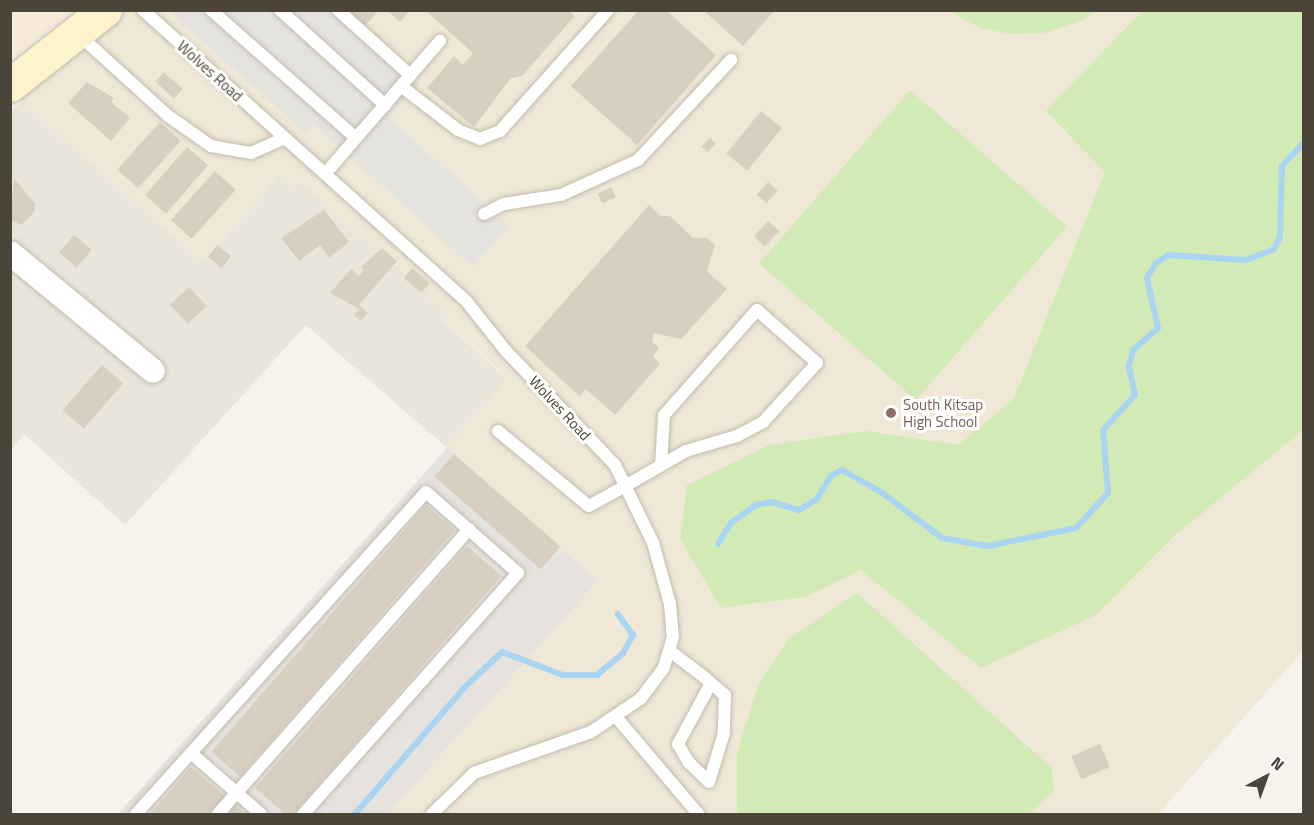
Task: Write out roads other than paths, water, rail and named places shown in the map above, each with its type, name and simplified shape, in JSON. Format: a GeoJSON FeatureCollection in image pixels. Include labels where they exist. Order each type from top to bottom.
{"type":"FeatureCollection","features":[{"type":"Feature","properties":{"kind":"street"},"geometry":{"type":"LineString","coordinates":[[10,85],[105,10]]}},
{"type":"Feature","properties":{"kind":"street"},"geometry":{"type":"LineString","coordinates":[[10,253],[153,371]]}},
{"type":"Feature","properties":{"kind":"lane","name":"Wolves Road"},"geometry":{"type":"LineString","coordinates":[[143,10],[468,302],[627,485],[653,543],[670,604],[670,651],[663,669],[640,699],[617,718],[474,773],[432,814]]}},
{"type":"Feature","properties":{"kind":"lane"},"geometry":{"type":"LineString","coordinates":[[211,10],[357,138]]}},
{"type":"Feature","properties":{"kind":"lane"},"geometry":{"type":"LineString","coordinates":[[280,10],[385,105]]}},
{"type":"Feature","properties":{"kind":"lane"},"geometry":{"type":"LineString","coordinates":[[338,10],[411,75]]}},
{"type":"Feature","properties":{"kind":"lane"},"geometry":{"type":"LineString","coordinates":[[401,86],[458,130],[480,139],[500,131],[608,10]]}},
{"type":"Feature","properties":{"kind":"lane"},"geometry":{"type":"LineString","coordinates":[[77,33],[167,115],[211,146],[251,153],[285,138]]}},
{"type":"Feature","properties":{"kind":"lane"},"geometry":{"type":"LineString","coordinates":[[326,174],[440,40]]}},
{"type":"Feature","properties":{"kind":"lane"},"geometry":{"type":"LineString","coordinates":[[484,214],[504,204],[561,195],[631,164],[731,60]]}},
{"type":"Feature","properties":{"kind":"lane"},"geometry":{"type":"LineString","coordinates":[[498,431],[589,506],[661,465],[763,422],[818,363],[757,310],[664,415],[661,465]]}},
{"type":"Feature","properties":{"kind":"lane"},"geometry":{"type":"LineString","coordinates":[[136,814],[426,492],[518,573],[303,814]]}},
{"type":"Feature","properties":{"kind":"lane"},"geometry":{"type":"LineString","coordinates":[[218,814],[469,529]]}},
{"type":"Feature","properties":{"kind":"lane"},"geometry":{"type":"LineString","coordinates":[[670,651],[711,683],[725,695],[724,733],[709,782],[678,744],[711,683]]}},
{"type":"Feature","properties":{"kind":"lane"},"geometry":{"type":"LineString","coordinates":[[617,718],[698,814]]}},
{"type":"Feature","properties":{"kind":"lane"},"geometry":{"type":"LineString","coordinates":[[191,753],[261,814]]}},
{"type":"Feature","properties":{"kind":"waterway"},"geometry":{"type":"LineString","coordinates":[[718,544],[731,523],[756,505],[771,502],[799,510],[817,499],[831,476],[842,470],[881,492],[942,538],[987,546],[1076,528],[1108,493],[1103,430],[1135,395],[1129,366],[1133,350],[1158,328],[1147,278],[1156,263],[1169,255],[1246,260],[1274,249],[1280,237],[1282,166],[1304,142]]}},
{"type":"Feature","properties":{"kind":"waterway"},"geometry":{"type":"LineString","coordinates":[[355,814],[465,687],[502,652],[563,675],[597,675],[623,653],[633,635],[618,614]]}},
{"type":"Feature","properties":{"kind":"place","name":"South Kitsap High School"},"geometry":{"type":"Point","coordinates":[891,413]}}]}
